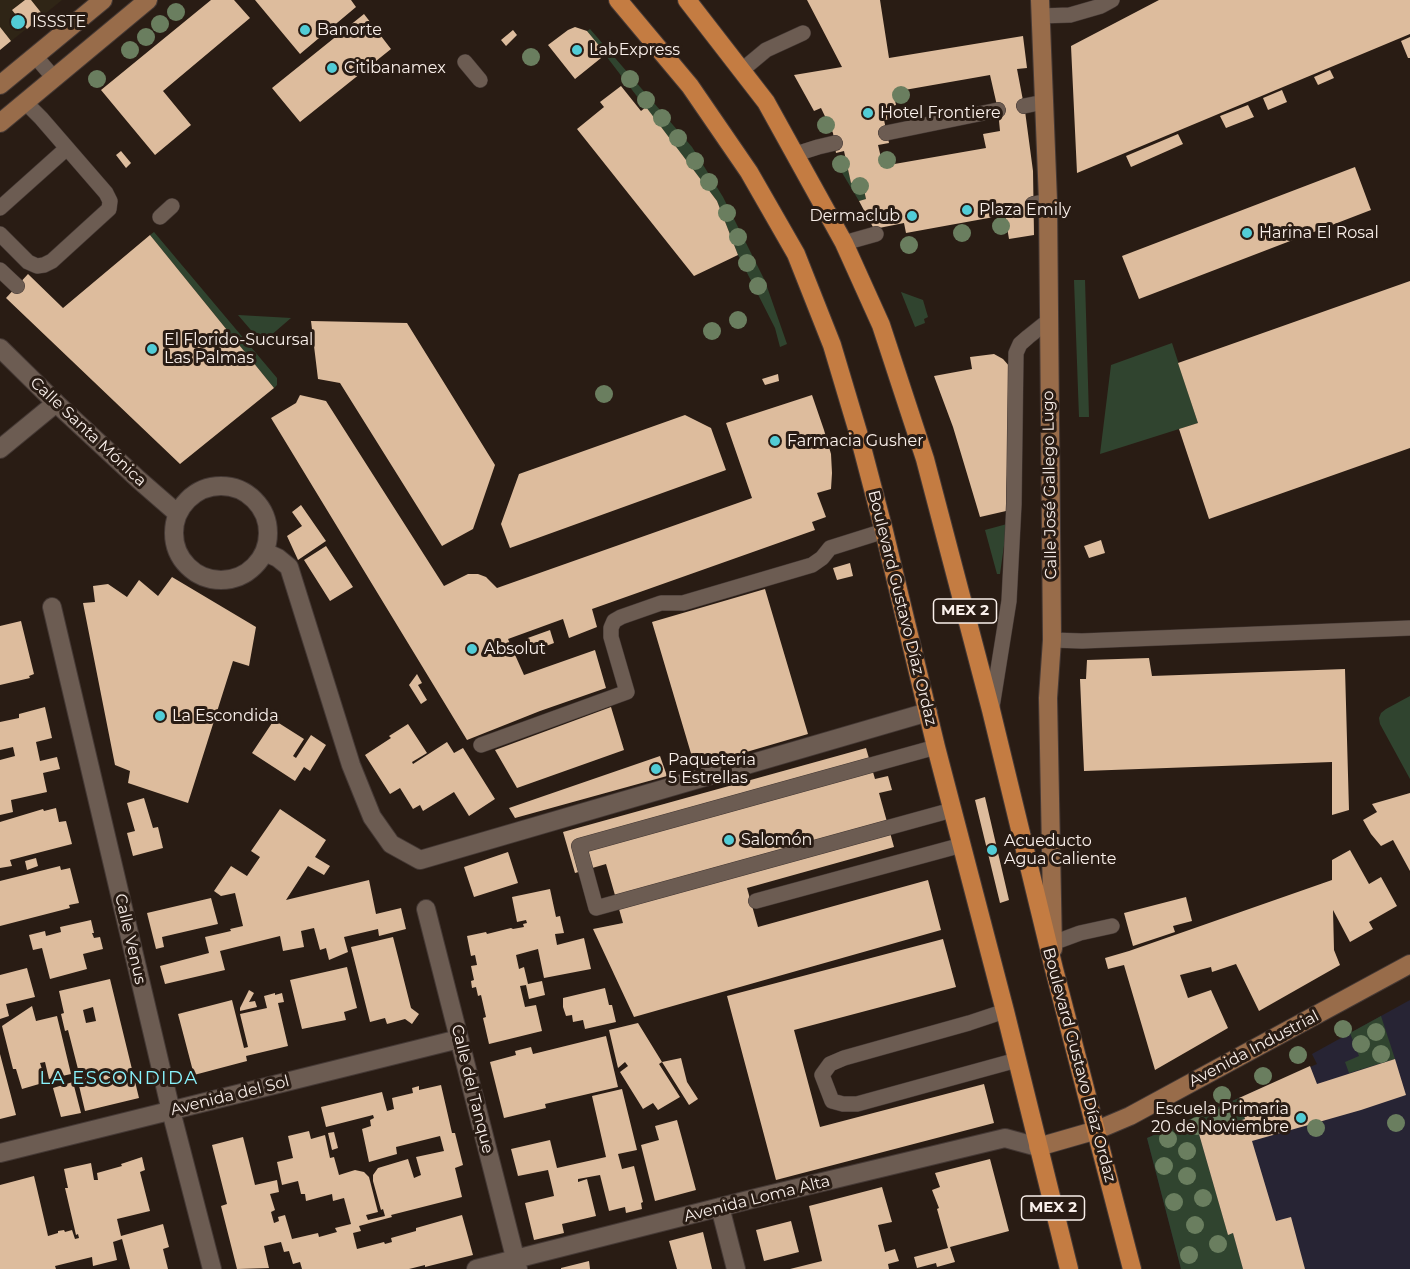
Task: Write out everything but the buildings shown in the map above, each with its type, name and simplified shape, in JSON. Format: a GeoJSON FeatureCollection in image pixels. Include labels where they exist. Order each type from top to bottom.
{"type":"FeatureCollection","features":[{"type":"Feature","properties":{"kind":"main road"},"geometry":{"type":"LineString","coordinates":[[0,85],[103,0]]}},
{"type":"Feature","properties":{"kind":"main road"},"geometry":{"type":"LineString","coordinates":[[0,123],[148,0]]}},
{"type":"Feature","properties":{"kind":"main road","name":"Boulevard Gustavo Díaz Ordaz"},"geometry":{"type":"LineString","coordinates":[[618,0],[690,86],[749,172],[796,254],[832,345],[884,531],[936,747],[1069,1269]]}},
{"type":"Feature","properties":{"kind":"main road","name":"Boulevard Gustavo Díaz Ordaz"},"geometry":{"type":"LineString","coordinates":[[687,0],[766,102],[844,243],[881,325],[921,448],[991,710],[1054,969],[1132,1269]]}},
{"type":"Feature","properties":{"kind":"main road","name":"Calle José Gallego Lugo"},"geometry":{"type":"LineString","coordinates":[[1040,8],[1044,102],[1040,203],[1048,321],[1052,640],[1048,698],[1054,969]]}},
{"type":"Feature","properties":{"kind":"main road","name":"Avenida Industrial"},"geometry":{"type":"LineString","coordinates":[[1038,1147],[1097,1130],[1130,1116],[1410,964]]}},
{"type":"Feature","properties":{"kind":"street","name":"Calle Santa Mónica"},"geometry":{"type":"LineString","coordinates":[[0,348],[56,403],[178,514]]}},
{"type":"Feature","properties":{"kind":"street"},"geometry":{"type":"LineString","coordinates":[[0,449],[56,403]]}},
{"type":"Feature","properties":{"kind":"street"},"geometry":{"type":"LineString","coordinates":[[212,486],[228,486],[242,491],[255,500],[264,513],[269,529],[265,552],[261,560],[250,571],[236,579],[220,581],[204,578],[186,564],[175,544],[174,529],[178,514],[186,501],[198,491],[212,486]]}},
{"type":"Feature","properties":{"kind":"street"},"geometry":{"type":"LineString","coordinates":[[265,552],[278,558],[289,567],[351,765],[372,817],[391,844],[420,860],[928,712]]}},
{"type":"Feature","properties":{"kind":"street","name":"Calle Venus"},"geometry":{"type":"LineString","coordinates":[[51,607],[171,1111],[213,1269]]}},
{"type":"Feature","properties":{"kind":"street","name":"Calle del Tanque"},"geometry":{"type":"LineString","coordinates":[[426,909],[516,1264]]}},
{"type":"Feature","properties":{"kind":"street","name":"Avenida del Sol"},"geometry":{"type":"LineString","coordinates":[[0,1153],[459,1039]]}},
{"type":"Feature","properties":{"kind":"street","name":"Avenida Loma Alta"},"geometry":{"type":"LineString","coordinates":[[476,1269],[516,1264],[720,1207],[759,1190],[1005,1138],[1038,1147]]}},
{"type":"Feature","properties":{"kind":"street"},"geometry":{"type":"LineString","coordinates":[[720,1207],[736,1269]]}},
{"type":"Feature","properties":{"kind":"lane"},"geometry":{"type":"LineString","coordinates":[[1040,8],[1070,15],[1101,6],[1112,0]]}},
{"type":"Feature","properties":{"kind":"lane"},"geometry":{"type":"LineString","coordinates":[[742,70],[766,50],[803,33]]}},
{"type":"Feature","properties":{"kind":"lane"},"geometry":{"type":"LineString","coordinates":[[35,56],[54,78]]}},
{"type":"Feature","properties":{"kind":"lane"},"geometry":{"type":"LineString","coordinates":[[465,62],[480,80]]}},
{"type":"Feature","properties":{"kind":"lane"},"geometry":{"type":"LineString","coordinates":[[0,234],[28,262],[37,266],[44,265],[52,261],[109,209],[110,201],[106,193],[25,102]]}},
{"type":"Feature","properties":{"kind":"lane"},"geometry":{"type":"LineString","coordinates":[[1024,106],[1044,102]]}},
{"type":"Feature","properties":{"kind":"lane"},"geometry":{"type":"LineString","coordinates":[[886,133],[998,110]]}},
{"type":"Feature","properties":{"kind":"lane"},"geometry":{"type":"LineString","coordinates":[[796,154],[835,143]]}},
{"type":"Feature","properties":{"kind":"lane"},"geometry":{"type":"LineString","coordinates":[[0,208],[67,148]]}},
{"type":"Feature","properties":{"kind":"lane"},"geometry":{"type":"LineString","coordinates":[[844,243],[876,234]]}},
{"type":"Feature","properties":{"kind":"lane"},"geometry":{"type":"LineString","coordinates":[[0,270],[17,286]]}},
{"type":"Feature","properties":{"kind":"lane"},"geometry":{"type":"LineString","coordinates":[[991,710],[1009,601],[1014,504],[1016,353],[1020,344],[1048,321]]}},
{"type":"Feature","properties":{"kind":"lane"},"geometry":{"type":"LineString","coordinates":[[481,745],[627,692],[611,637],[614,621],[621,617],[661,603],[683,603],[812,565],[830,548],[884,531]]}},
{"type":"Feature","properties":{"kind":"lane"},"geometry":{"type":"LineString","coordinates":[[1052,640],[1082,641],[1410,628]]}},
{"type":"Feature","properties":{"kind":"lane"},"geometry":{"type":"LineString","coordinates":[[936,747],[579,846],[596,908],[952,810]]}},
{"type":"Feature","properties":{"kind":"lane"},"geometry":{"type":"LineString","coordinates":[[756,901],[962,845]]}},
{"type":"Feature","properties":{"kind":"lane"},"geometry":{"type":"LineString","coordinates":[[1053,942],[1112,926]]}},
{"type":"Feature","properties":{"kind":"lane"},"geometry":{"type":"LineString","coordinates":[[1005,1011],[844,1058],[830,1064],[822,1075],[832,1101],[857,1104],[1017,1060]]}},
{"type":"Feature","properties":{"kind":"shaded area","name":"ISSSTE"},"geometry":{"type":"Polygon","coordinates":[[[0,0],[62,0],[0,50],[0,0]]]}},
{"type":"Feature","properties":{"kind":"shaded area","name":"Escuela Primaria 20 de Noviembre"},"geometry":{"type":"Polygon","coordinates":[[[1410,1000],[1410,1269],[1181,1269],[1147,1138],[1317,1064],[1312,1054],[1410,1000]]]}},
{"type":"Feature","properties":{"kind":"green space"},"geometry":{"type":"Polygon","coordinates":[[[590,29],[692,147],[723,197],[765,281],[787,344],[780,347],[775,328],[738,255],[717,201],[587,31],[590,29]]]}},
{"type":"Feature","properties":{"kind":"green space"},"geometry":{"type":"Polygon","coordinates":[[[846,159],[851,183],[862,181],[866,199],[859,201],[835,161],[846,159]]]}},
{"type":"Feature","properties":{"kind":"green space"},"geometry":{"type":"Polygon","coordinates":[[[154,232],[277,378],[277,385],[274,388],[150,235],[154,232]]]}},
{"type":"Feature","properties":{"kind":"green space"},"geometry":{"type":"Polygon","coordinates":[[[1074,280],[1085,280],[1089,417],[1079,417],[1074,280]]]}},
{"type":"Feature","properties":{"kind":"green space"},"geometry":{"type":"Polygon","coordinates":[[[901,292],[923,300],[928,317],[924,319],[925,323],[915,327],[901,292]]]}},
{"type":"Feature","properties":{"kind":"green space"},"geometry":{"type":"Polygon","coordinates":[[[238,315],[291,318],[262,343],[238,315]]]}},
{"type":"Feature","properties":{"kind":"green space"},"geometry":{"type":"Polygon","coordinates":[[[1172,343],[1198,423],[1100,454],[1111,365],[1172,343]]]}},
{"type":"Feature","properties":{"kind":"green space"},"geometry":{"type":"Polygon","coordinates":[[[1007,524],[1000,574],[997,574],[985,530],[1007,524]]]}},
{"type":"Feature","properties":{"kind":"green space"},"geometry":{"type":"Polygon","coordinates":[[[1410,696],[1410,779],[1380,724],[1379,718],[1386,709],[1410,696]]]}},
{"type":"Feature","properties":{"kind":"green space"},"geometry":{"type":"Polygon","coordinates":[[[1381,1016],[1395,1059],[1349,1073],[1345,1062],[1359,1056],[1350,1033],[1381,1016]]]}},
{"type":"Feature","properties":{"kind":"green space"},"geometry":{"type":"Polygon","coordinates":[[[1239,1098],[1245,1119],[1199,1134],[1228,1234],[1233,1233],[1243,1269],[1181,1269],[1147,1138],[1239,1098]]]}},
{"type":"Feature","properties":{"kind":"place","name":"ISSSTE"},"geometry":{"type":"Point","coordinates":[18,22]}},
{"type":"Feature","properties":{"kind":"place","name":"Banorte"},"geometry":{"type":"Point","coordinates":[305,30]}},
{"type":"Feature","properties":{"kind":"place","name":"LabExpress"},"geometry":{"type":"Point","coordinates":[577,50]}},
{"type":"Feature","properties":{"kind":"place","name":"Citibanamex"},"geometry":{"type":"Point","coordinates":[332,68]}},
{"type":"Feature","properties":{"kind":"place","name":"Hotel Frontiere"},"geometry":{"type":"Point","coordinates":[868,113]}},
{"type":"Feature","properties":{"kind":"place","name":"Plaza Emily"},"geometry":{"type":"Point","coordinates":[967,210]}},
{"type":"Feature","properties":{"kind":"place","name":"Dermaclub"},"geometry":{"type":"Point","coordinates":[912,216]}},
{"type":"Feature","properties":{"kind":"place","name":"Harina El Rosal"},"geometry":{"type":"Point","coordinates":[1247,233]}},
{"type":"Feature","properties":{"kind":"place","name":"El Florido-Sucursal Las Palmas"},"geometry":{"type":"Point","coordinates":[152,349]}},
{"type":"Feature","properties":{"kind":"place","name":"Farmacia Gusher"},"geometry":{"type":"Point","coordinates":[775,441]}},
{"type":"Feature","properties":{"kind":"place","name":"Absolut"},"geometry":{"type":"Point","coordinates":[472,649]}},
{"type":"Feature","properties":{"kind":"place","name":"La Escondida"},"geometry":{"type":"Point","coordinates":[160,716]}},
{"type":"Feature","properties":{"kind":"place","name":"Paqueteria 5 Estrellas"},"geometry":{"type":"Point","coordinates":[656,769]}},
{"type":"Feature","properties":{"kind":"place","name":"Salomón"},"geometry":{"type":"Point","coordinates":[729,840]}},
{"type":"Feature","properties":{"kind":"place","name":"Acueducto Agua Caliente"},"geometry":{"type":"Point","coordinates":[992,850]}},
{"type":"Feature","properties":{"kind":"place","name":"Escuela Primaria 20 de Noviembre"},"geometry":{"type":"Point","coordinates":[1301,1118]}},
{"type":"Feature","properties":{"kind":"district","name":"LA ESCONDIDA"},"geometry":{"type":"Point","coordinates":[119,1079]}}]}
